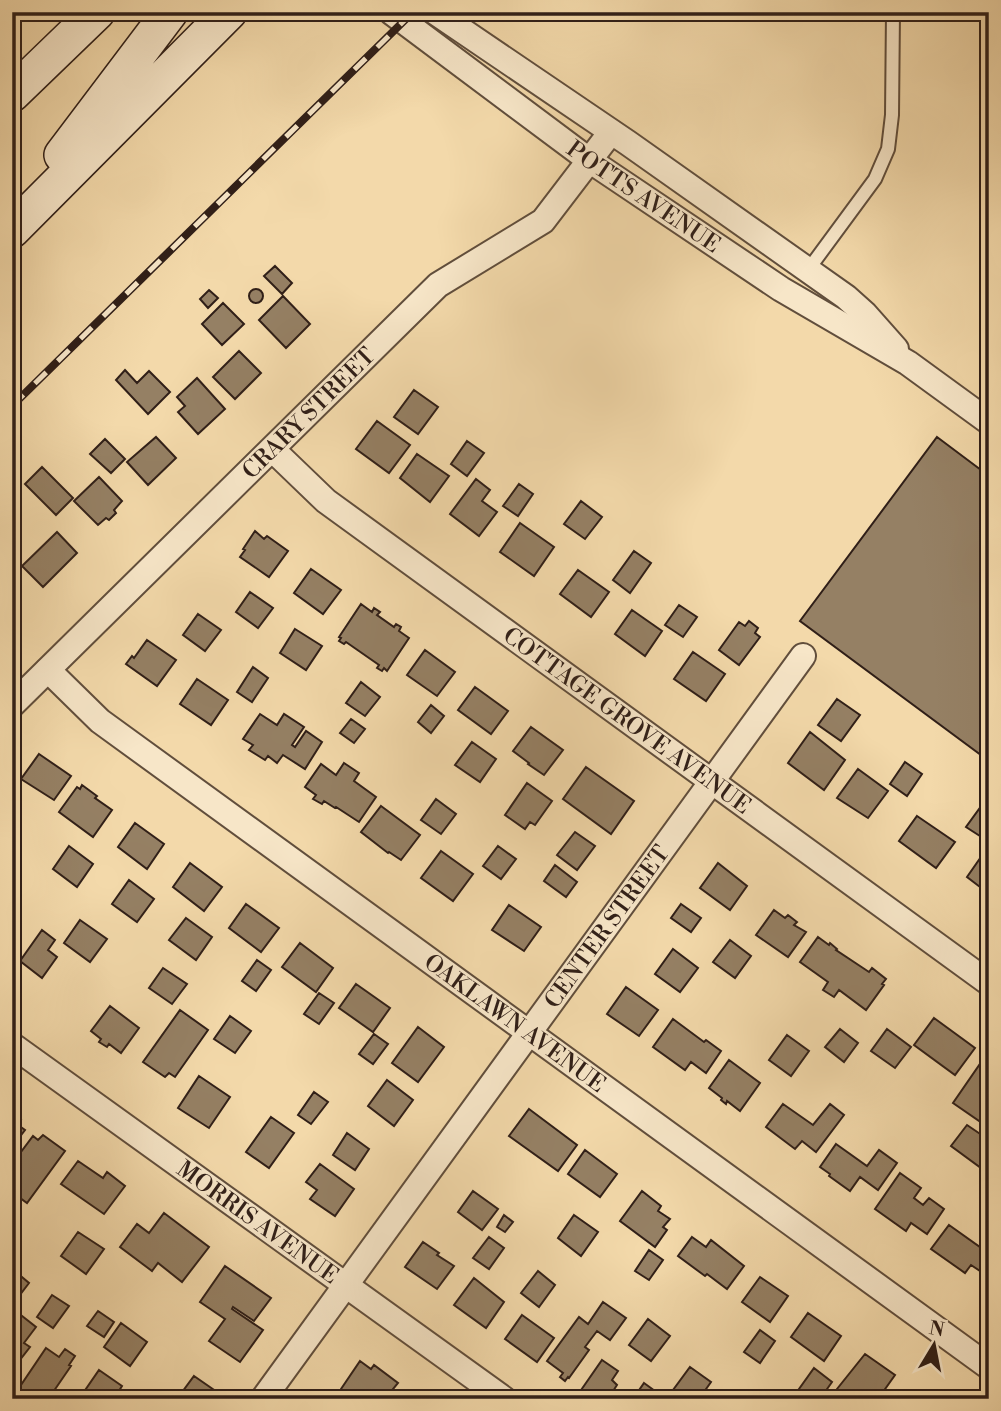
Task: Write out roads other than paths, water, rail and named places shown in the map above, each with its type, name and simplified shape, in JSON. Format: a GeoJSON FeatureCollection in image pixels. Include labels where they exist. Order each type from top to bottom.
{"type":"FeatureCollection","features":[{"type":"Feature","properties":{"kind":"main road"},"geometry":{"type":"LineString","coordinates":[[12,94],[97,12]]}},
{"type":"Feature","properties":{"kind":"main road"},"geometry":{"type":"LineString","coordinates":[[12,222],[170,12]]}},
{"type":"Feature","properties":{"kind":"main road"},"geometry":{"type":"LineString","coordinates":[[12,230],[229,12]]}},
{"type":"Feature","properties":{"kind":"street","name":"POTTS AVENUE"},"geometry":{"type":"LineString","coordinates":[[391,12],[589,160],[781,289],[908,363],[989,422]]}},
{"type":"Feature","properties":{"kind":"street","name":"POTTS AVENUE"},"geometry":{"type":"LineString","coordinates":[[435,12],[846,297],[865,314],[908,363]]}},
{"type":"Feature","properties":{"kind":"street","name":"CRARY STREET"},"geometry":{"type":"LineString","coordinates":[[12,705],[438,285],[543,221],[611,132]]}},
{"type":"Feature","properties":{"kind":"street","name":"COTTAGE GROVE AVENUE"},"geometry":{"type":"LineString","coordinates":[[272,450],[326,501],[989,983]]}},
{"type":"Feature","properties":{"kind":"street","name":"CENTER STREET"},"geometry":{"type":"LineString","coordinates":[[263,1399],[803,656]]}},
{"type":"Feature","properties":{"kind":"street","name":"OAKLAWN AVENUE"},"geometry":{"type":"LineString","coordinates":[[48,670],[100,721],[989,1367]]}},
{"type":"Feature","properties":{"kind":"street","name":"MORRIS AVENUE"},"geometry":{"type":"LineString","coordinates":[[12,1045],[504,1399]]}},
{"type":"Feature","properties":{"kind":"lane"},"geometry":{"type":"LineString","coordinates":[[808,270],[875,179],[888,149],[892,115],[893,12]]}},
{"type":"Feature","properties":{"kind":"railway"},"geometry":{"type":"LineString","coordinates":[[12,406],[413,12]]}}]}
